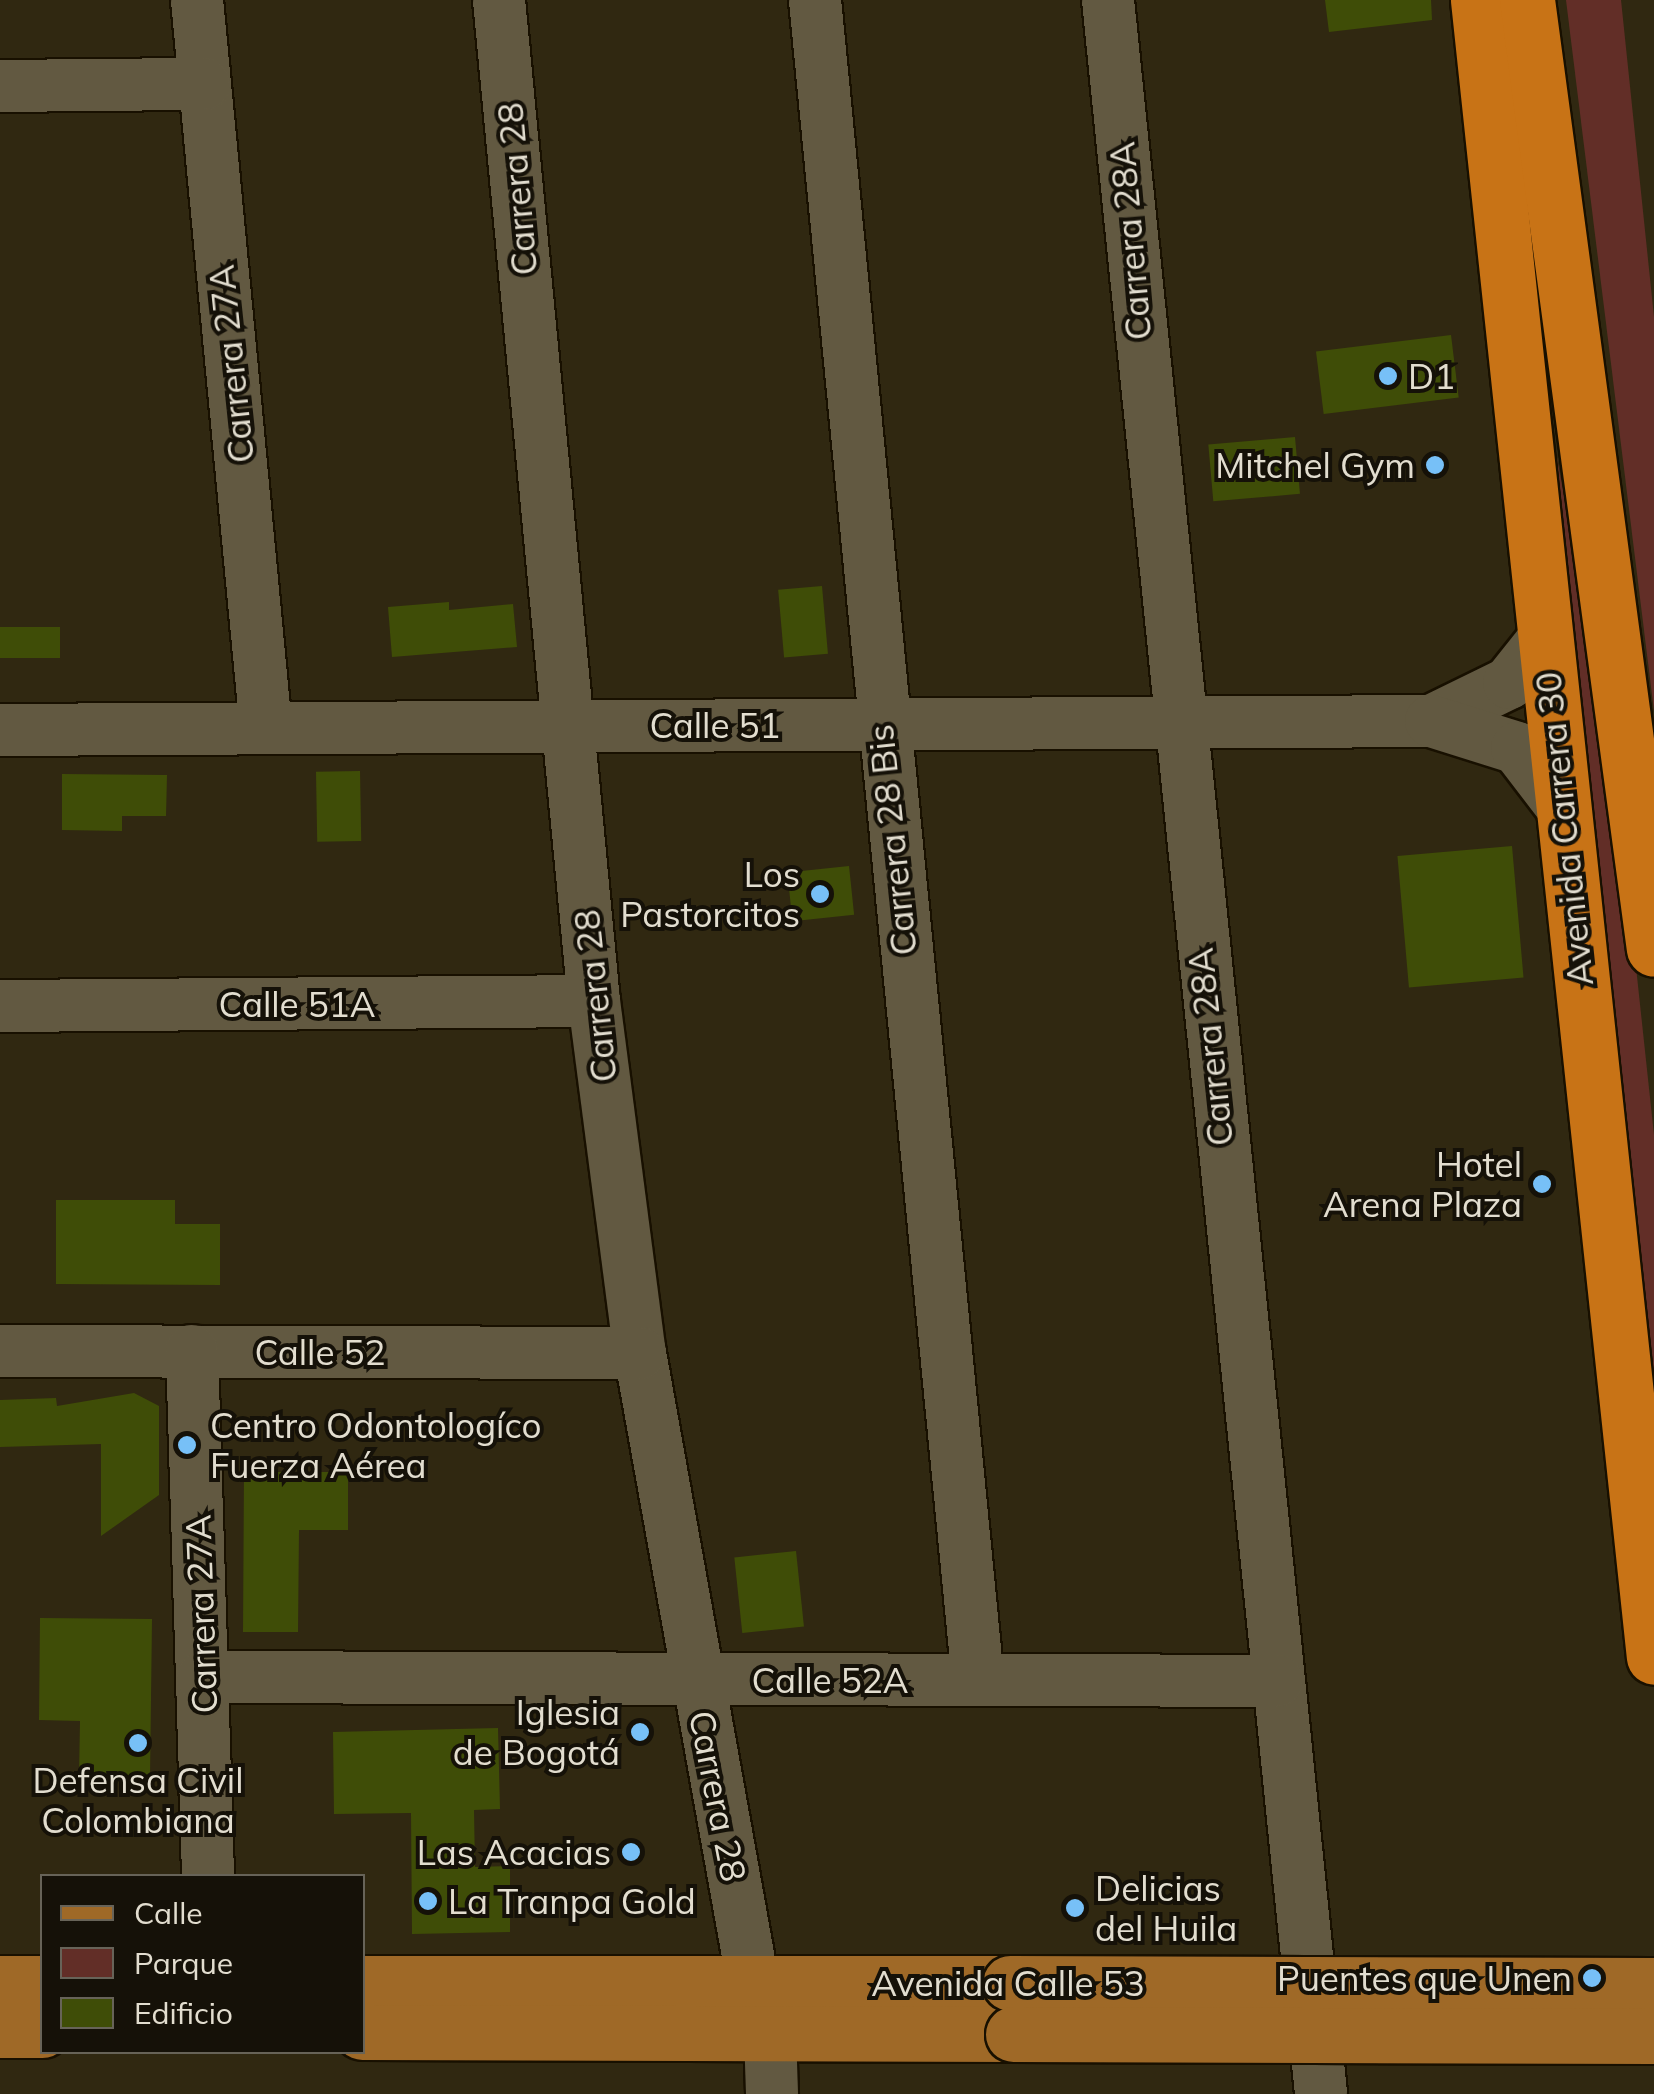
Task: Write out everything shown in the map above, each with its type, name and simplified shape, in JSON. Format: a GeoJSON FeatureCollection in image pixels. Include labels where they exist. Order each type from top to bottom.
{"type":"FeatureCollection","features":[{"type":"Feature","properties":{"kind":"highway","name":"Avenida Carrera 30"},"geometry":{"type":"LineString","coordinates":[[1478,0],[1560,804],[1654,1657]]}},
{"type":"Feature","properties":{"kind":"highway","name":"Avenida Carrera 30"},"geometry":{"type":"LineString","coordinates":[[1527,0],[1654,949]]}},
{"type":"Feature","properties":{"kind":"main road","name":"Avenida Calle 53"},"geometry":{"type":"LineString","coordinates":[[365,1982],[761,2008]]}},
{"type":"Feature","properties":{"kind":"main road"},"geometry":{"type":"LineString","coordinates":[[0,1983],[40,1983]]}},
{"type":"Feature","properties":{"kind":"main road","name":"Avenida Calle 53"},"geometry":{"type":"LineString","coordinates":[[365,2032],[761,2008],[1012,2008],[1654,1985]]}},
{"type":"Feature","properties":{"kind":"main road","name":"Avenida Calle 53"},"geometry":{"type":"LineString","coordinates":[[1012,2008],[1654,2036]]}},
{"type":"Feature","properties":{"kind":"main road"},"geometry":{"type":"LineString","coordinates":[[0,2030],[40,2030]]}},
{"type":"Feature","properties":{"kind":"street","name":"Carrera 27A"},"geometry":{"type":"LineString","coordinates":[[197,0],[266,728]]}},
{"type":"Feature","properties":{"kind":"street","name":"Carrera 28"},"geometry":{"type":"LineString","coordinates":[[499,0],[594,1002],[640,1352],[696,1681],[761,2008],[772,2094]]}},
{"type":"Feature","properties":{"kind":"street","name":"Carrera 28 Bis"},"geometry":{"type":"LineString","coordinates":[[815,0],[880,724],[978,1679]]}},
{"type":"Feature","properties":{"kind":"street","name":"Carrera 28A"},"geometry":{"type":"LineString","coordinates":[[1108,0],[1175,722],[1321,2094]]}},
{"type":"Feature","properties":{"kind":"street"},"geometry":{"type":"LineString","coordinates":[[0,86],[204,84]]}},
{"type":"Feature","properties":{"kind":"street","name":"Calle 51"},"geometry":{"type":"LineString","coordinates":[[1431,721],[1509,683],[1544,640]]}},
{"type":"Feature","properties":{"kind":"street","name":"Calle 51"},"geometry":{"type":"LineString","coordinates":[[0,730],[1431,721],[1518,748],[1560,804]]}},
{"type":"Feature","properties":{"kind":"street","name":"Calle 51A"},"geometry":{"type":"LineString","coordinates":[[0,1006],[594,1002]]}},
{"type":"Feature","properties":{"kind":"street","name":"Calle 52"},"geometry":{"type":"LineString","coordinates":[[0,1351],[640,1352]]}},
{"type":"Feature","properties":{"kind":"street","name":"Carrera 27A"},"geometry":{"type":"LineString","coordinates":[[192,1351],[208,1874]]}},
{"type":"Feature","properties":{"kind":"street","name":"Calle 52A"},"geometry":{"type":"LineString","coordinates":[[203,1677],[1278,1681]]}},
{"type":"Feature","properties":{"kind":"green space"},"geometry":{"type":"Polygon","coordinates":[[[1566,0],[1621,0],[1654,317],[1654,711],[1566,0]]]}},
{"type":"Feature","properties":{"kind":"green space"},"geometry":{"type":"Polygon","coordinates":[[[1550,420],[1615,771],[1654,1135],[1654,1413],[1550,420]]]}},
{"type":"Feature","properties":{"kind":"building"},"geometry":{"type":"Polygon","coordinates":[[[1325,0],[1431,0],[1432,20],[1329,32],[1325,0]]]}},
{"type":"Feature","properties":{"kind":"building","name":"D1"},"geometry":{"type":"Polygon","coordinates":[[[1451,335],[1459,398],[1324,414],[1316,352],[1451,335]]]}},
{"type":"Feature","properties":{"kind":"building"},"geometry":{"type":"Polygon","coordinates":[[[1295,437],[1300,494],[1213,501],[1208,445],[1295,437]]]}},
{"type":"Feature","properties":{"kind":"building"},"geometry":{"type":"Polygon","coordinates":[[[822,586],[828,654],[784,658],[778,590],[822,586]]]}},
{"type":"Feature","properties":{"kind":"building"},"geometry":{"type":"Polygon","coordinates":[[[449,602],[449,610],[513,604],[517,647],[392,657],[388,607],[449,602]]]}},
{"type":"Feature","properties":{"kind":"building"},"geometry":{"type":"Polygon","coordinates":[[[0,627],[60,627],[60,658],[0,658],[0,627]]]}},
{"type":"Feature","properties":{"kind":"building"},"geometry":{"type":"Polygon","coordinates":[[[360,771],[361,841],[317,842],[316,772],[360,771]]]}},
{"type":"Feature","properties":{"kind":"building"},"geometry":{"type":"Polygon","coordinates":[[[62,774],[167,775],[166,816],[122,816],[122,831],[62,830],[62,774]]]}},
{"type":"Feature","properties":{"kind":"building"},"geometry":{"type":"Polygon","coordinates":[[[1512,846],[1524,977],[1409,988],[1397,856],[1512,846]]]}},
{"type":"Feature","properties":{"kind":"building","name":"Los Pastorcitos"},"geometry":{"type":"Polygon","coordinates":[[[849,866],[854,915],[792,921],[787,872],[849,866]]]}},
{"type":"Feature","properties":{"kind":"building"},"geometry":{"type":"Polygon","coordinates":[[[56,1200],[175,1200],[175,1224],[220,1224],[220,1285],[56,1284],[56,1200]]]}},
{"type":"Feature","properties":{"kind":"building"},"geometry":{"type":"Polygon","coordinates":[[[134,1393],[159,1406],[159,1495],[101,1536],[101,1444],[0,1447],[0,1400],[56,1398],[57,1406],[134,1393]]]}},
{"type":"Feature","properties":{"kind":"building"},"geometry":{"type":"Polygon","coordinates":[[[244,1472],[348,1472],[348,1530],[299,1530],[298,1632],[243,1632],[244,1472]]]}},
{"type":"Feature","properties":{"kind":"building"},"geometry":{"type":"Polygon","coordinates":[[[796,1551],[804,1627],[742,1633],[734,1557],[796,1551]]]}},
{"type":"Feature","properties":{"kind":"building"},"geometry":{"type":"Polygon","coordinates":[[[40,1618],[152,1619],[150,1778],[79,1777],[80,1721],[39,1720],[40,1618]]]}},
{"type":"Feature","properties":{"kind":"building"},"geometry":{"type":"Polygon","coordinates":[[[498,1728],[500,1809],[474,1810],[475,1867],[510,1866],[510,1932],[412,1934],[411,1813],[334,1814],[333,1732],[498,1728]]]}},
{"type":"Feature","properties":{"kind":"place","name":"D1"},"geometry":{"type":"Point","coordinates":[1388,376]}},
{"type":"Feature","properties":{"kind":"place","name":"Mitchel Gym"},"geometry":{"type":"Point","coordinates":[1435,465]}},
{"type":"Feature","properties":{"kind":"place","name":"Los Pastorcitos"},"geometry":{"type":"Point","coordinates":[820,894]}},
{"type":"Feature","properties":{"kind":"place","name":"Hotel Arena Plaza"},"geometry":{"type":"Point","coordinates":[1542,1184]}},
{"type":"Feature","properties":{"kind":"place","name":"Centro Odontologíco Fuerza Aérea"},"geometry":{"type":"Point","coordinates":[187,1445]}},
{"type":"Feature","properties":{"kind":"place","name":"Iglesia de Bogotá"},"geometry":{"type":"Point","coordinates":[640,1732]}},
{"type":"Feature","properties":{"kind":"place","name":"Defensa Civil Colombiana"},"geometry":{"type":"Point","coordinates":[138,1743]}},
{"type":"Feature","properties":{"kind":"place","name":"Las Acacias"},"geometry":{"type":"Point","coordinates":[631,1852]}},
{"type":"Feature","properties":{"kind":"place","name":"La Tranpa Gold"},"geometry":{"type":"Point","coordinates":[428,1901]}},
{"type":"Feature","properties":{"kind":"place","name":"Delicias del Huila"},"geometry":{"type":"Point","coordinates":[1075,1908]}},
{"type":"Feature","properties":{"kind":"place","name":"Puentes que Unen"},"geometry":{"type":"Point","coordinates":[1592,1978]}}]}
